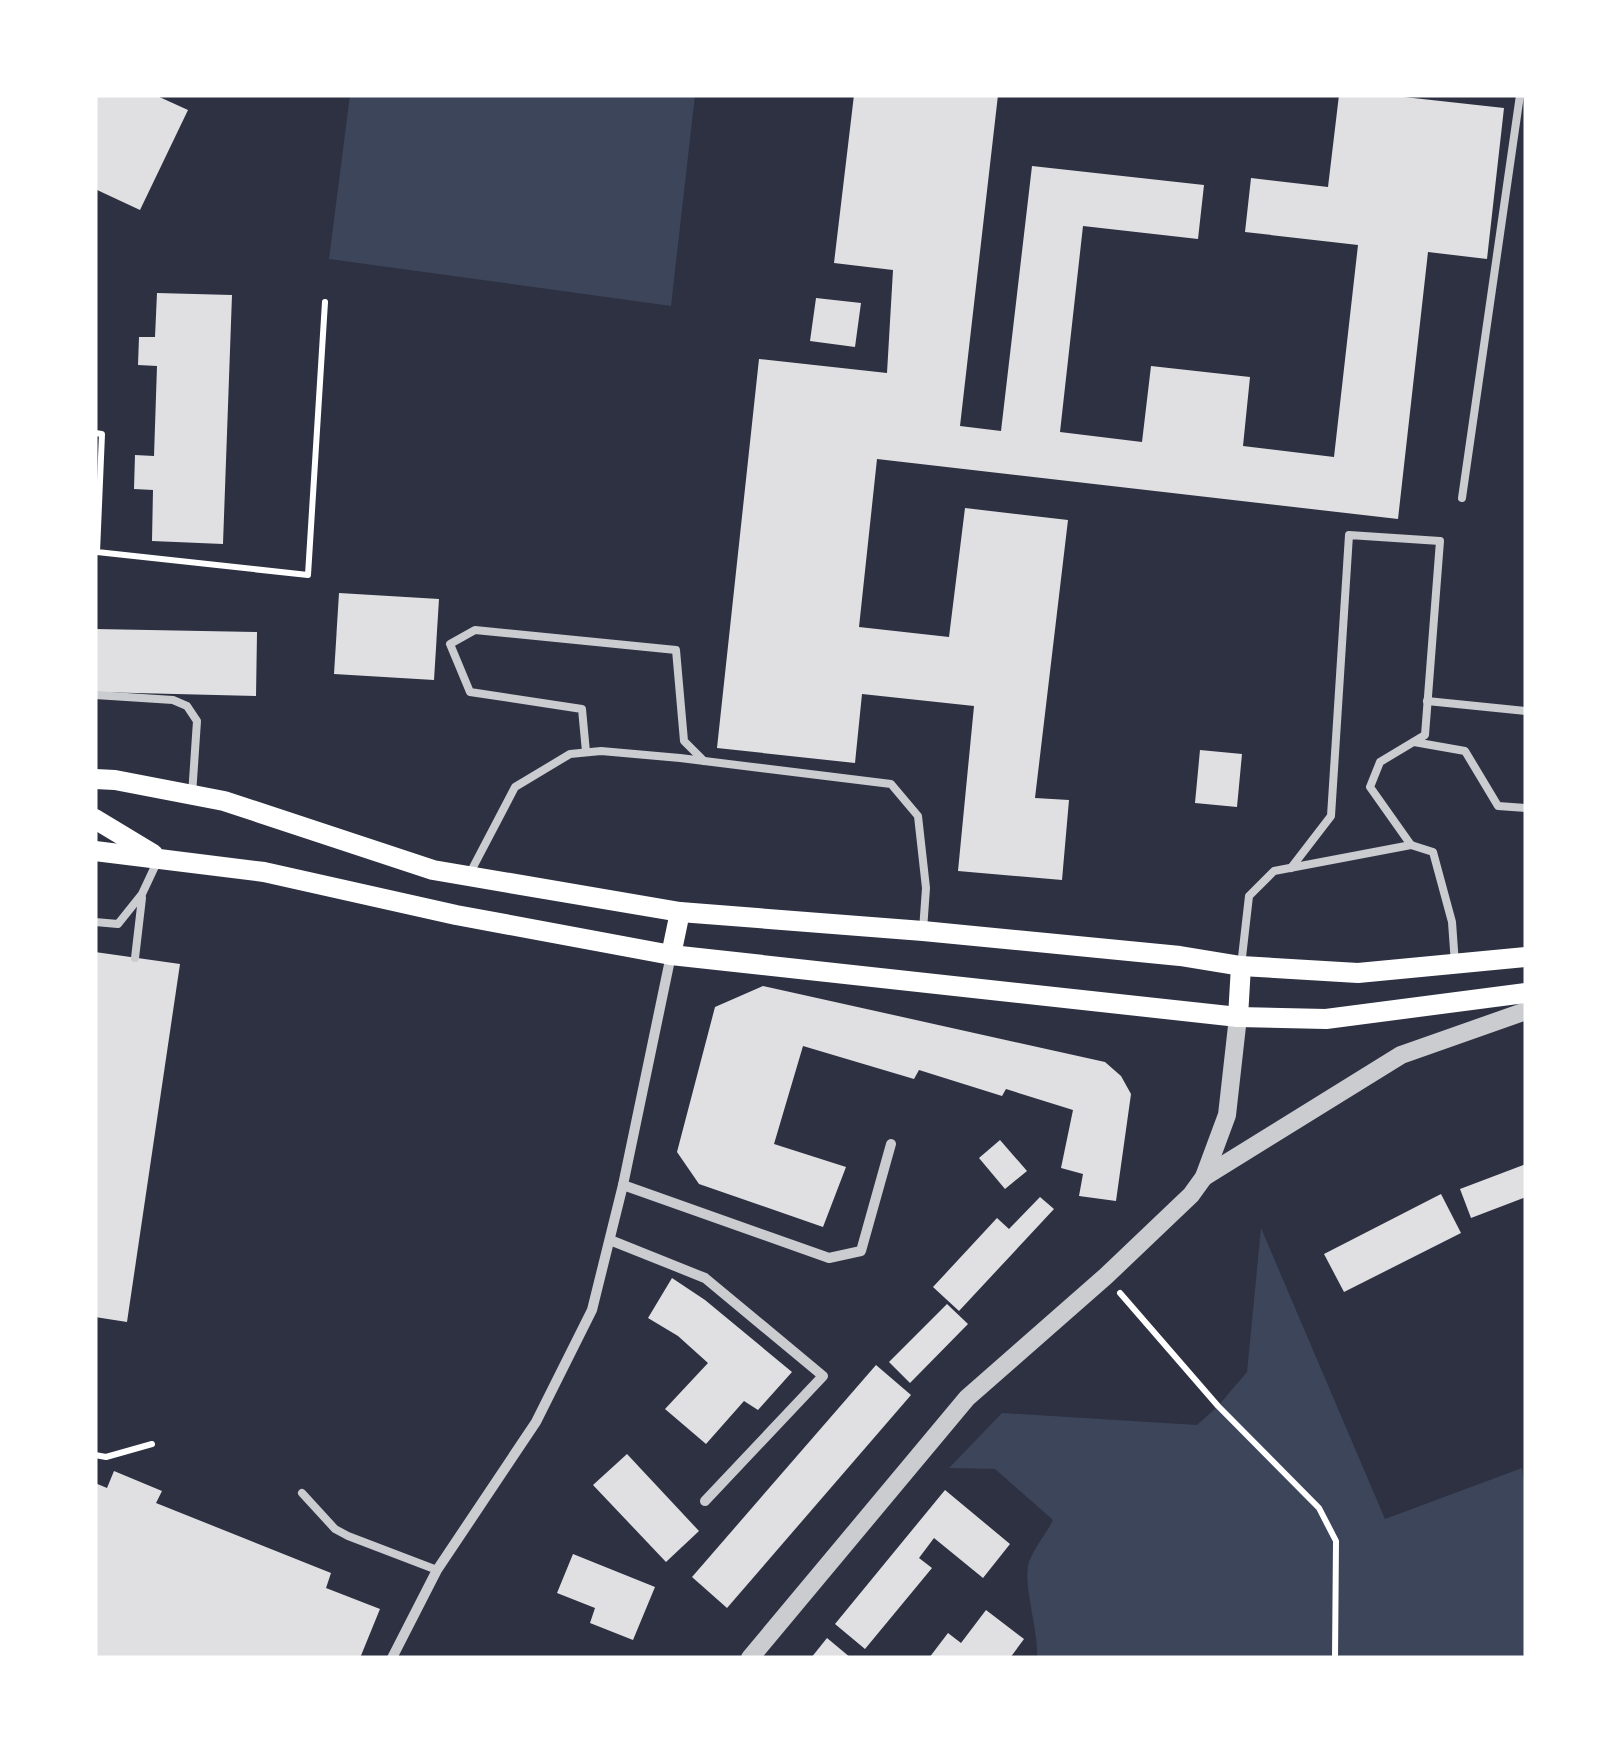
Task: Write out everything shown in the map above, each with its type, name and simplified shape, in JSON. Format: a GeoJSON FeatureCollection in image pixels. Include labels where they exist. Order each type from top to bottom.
{"type":"FeatureCollection","features":[{"type":"Feature","properties":{"kind":"main road"},"geometry":{"type":"LineString","coordinates":[[95,778],[224,801],[433,870],[680,912],[923,931],[1180,956],[1241,966],[1358,973],[1526,954]]}},
{"type":"Feature","properties":{"kind":"main road"},"geometry":{"type":"LineString","coordinates":[[95,819],[158,858]]}},
{"type":"Feature","properties":{"kind":"main road"},"geometry":{"type":"LineString","coordinates":[[95,851],[264,872],[456,915],[671,955],[1238,1017],[1326,1019],[1526,993]]}},
{"type":"Feature","properties":{"kind":"main road"},"geometry":{"type":"LineString","coordinates":[[671,955],[680,912]]}},
{"type":"Feature","properties":{"kind":"main road"},"geometry":{"type":"LineString","coordinates":[[1238,1017],[1241,966]]}},
{"type":"Feature","properties":{"kind":"street"},"geometry":{"type":"LineString","coordinates":[[392,1658],[438,1570],[536,1422],[592,1310],[623,1185],[671,955]]}},
{"type":"Feature","properties":{"kind":"street"},"geometry":{"type":"LineString","coordinates":[[1204,1177],[1402,1055],[1526,1012]]}},
{"type":"Feature","properties":{"kind":"street"},"geometry":{"type":"LineString","coordinates":[[750,1658],[967,1398],[1191,1195],[1204,1177],[1227,1115],[1238,1017]]}},
{"type":"Feature","properties":{"kind":"street"},"geometry":{"type":"LineString","coordinates":[[623,1185],[829,1258],[861,1251],[891,1144]]}},
{"type":"Feature","properties":{"kind":"street"},"geometry":{"type":"LineString","coordinates":[[610,1240],[705,1278],[822,1376],[705,1500]]}},
{"type":"Feature","properties":{"kind":"lane"},"geometry":{"type":"LineString","coordinates":[[1462,498],[1520,95]]}},
{"type":"Feature","properties":{"kind":"lane"},"geometry":{"type":"LineString","coordinates":[[1291,868],[1330,816],[1348,535],[1440,541],[1424,735],[1380,762],[1370,786],[1411,845]]}},
{"type":"Feature","properties":{"kind":"lane"},"geometry":{"type":"LineString","coordinates":[[586,752],[582,709],[470,692],[450,644],[475,630],[676,650],[684,741],[704,761]]}},
{"type":"Feature","properties":{"kind":"lane"},"geometry":{"type":"LineString","coordinates":[[95,695],[173,700],[187,706],[197,721],[192,795]]}},
{"type":"Feature","properties":{"kind":"lane"},"geometry":{"type":"LineString","coordinates":[[1427,701],[1526,712]]}},
{"type":"Feature","properties":{"kind":"lane"},"geometry":{"type":"LineString","coordinates":[[1413,742],[1466,750],[1498,806],[1526,808]]}},
{"type":"Feature","properties":{"kind":"lane"},"geometry":{"type":"LineString","coordinates":[[468,877],[516,787],[570,754],[601,751],[704,761],[891,784],[918,816],[926,888],[923,931]]}},
{"type":"Feature","properties":{"kind":"lane"},"geometry":{"type":"LineString","coordinates":[[1241,966],[1249,896],[1274,871],[1411,845],[1433,852],[1452,922],[1455,964]]}},
{"type":"Feature","properties":{"kind":"lane"},"geometry":{"type":"LineString","coordinates":[[95,922],[118,924],[142,894],[158,858]]}},
{"type":"Feature","properties":{"kind":"lane"},"geometry":{"type":"LineString","coordinates":[[135,958],[142,894]]}},
{"type":"Feature","properties":{"kind":"lane"},"geometry":{"type":"LineString","coordinates":[[302,1493],[336,1529],[348,1536],[438,1570]]}},
{"type":"Feature","properties":{"kind":"path"},"geometry":{"type":"LineString","coordinates":[[95,433],[102,434],[97,552],[308,576],[325,302]]}},
{"type":"Feature","properties":{"kind":"path"},"geometry":{"type":"LineString","coordinates":[[1106,1276],[1218,1406],[1319,1508],[1336,1541],[1335,1658]]}},
{"type":"Feature","properties":{"kind":"path"},"geometry":{"type":"LineString","coordinates":[[95,1455],[106,1457],[152,1444]]}},
{"type":"Feature","properties":{"kind":"shaded area"},"geometry":{"type":"Polygon","coordinates":[[[350,95],[695,95],[671,306],[329,259],[350,95]]]}},
{"type":"Feature","properties":{"kind":"shaded area"},"geometry":{"type":"Polygon","coordinates":[[[1261,1228],[1385,1519],[1522,1468],[1526,1493],[1526,1658],[1037,1658],[1027,1571],[1053,1520],[995,1469],[949,1468],[1002,1413],[1197,1425],[1247,1372],[1261,1228]]]}},
{"type":"Feature","properties":{"kind":"building"},"geometry":{"type":"Polygon","coordinates":[[[95,95],[155,95],[188,110],[140,210],[95,189],[95,95]]]}},
{"type":"Feature","properties":{"kind":"building"},"geometry":{"type":"Polygon","coordinates":[[[854,95],[998,95],[960,426],[1001,431],[1032,166],[1204,185],[1198,239],[1083,226],[1060,432],[1142,442],[1151,366],[1250,377],[1243,446],[1334,457],[1358,245],[1245,232],[1251,178],[1328,187],[1339,95],[1386,95],[1504,108],[1487,259],[1428,252],[1398,519],[877,459],[859,627],[949,637],[965,508],[1068,520],[1035,798],[1069,800],[1062,880],[958,871],[974,706],[862,694],[855,763],[717,748],[759,359],[887,373],[893,270],[834,263],[854,95]]]}},
{"type":"Feature","properties":{"kind":"building"},"geometry":{"type":"Polygon","coordinates":[[[157,293],[232,295],[223,544],[152,541],[153,490],[134,489],[135,455],[154,456],[157,366],[138,365],[139,337],[155,337],[157,293]]]}},
{"type":"Feature","properties":{"kind":"building"},"geometry":{"type":"Polygon","coordinates":[[[816,298],[861,303],[855,347],[810,341],[816,298]]]}},
{"type":"Feature","properties":{"kind":"building"},"geometry":{"type":"Polygon","coordinates":[[[339,593],[439,599],[434,680],[334,674],[339,593]]]}},
{"type":"Feature","properties":{"kind":"building"},"geometry":{"type":"Polygon","coordinates":[[[95,629],[257,632],[256,696],[95,692],[95,629]]]}},
{"type":"Feature","properties":{"kind":"building"},"geometry":{"type":"Polygon","coordinates":[[[1200,750],[1242,754],[1237,807],[1195,803],[1200,750]]]}},
{"type":"Feature","properties":{"kind":"building"},"geometry":{"type":"Polygon","coordinates":[[[95,952],[180,964],[127,1322],[95,1317],[95,952]]]}},
{"type":"Feature","properties":{"kind":"building"},"geometry":{"type":"Polygon","coordinates":[[[763,986],[1105,1062],[1121,1076],[1131,1094],[1116,1201],[1079,1196],[1083,1174],[1061,1168],[1073,1110],[1006,1089],[1002,1096],[919,1070],[914,1079],[803,1046],[774,1144],[846,1167],[823,1227],[699,1184],[677,1152],[715,1007],[763,986]]]}},
{"type":"Feature","properties":{"kind":"building"},"geometry":{"type":"Polygon","coordinates":[[[1000,1140],[1027,1171],[1005,1189],[979,1158],[1000,1140]]]}},
{"type":"Feature","properties":{"kind":"building"},"geometry":{"type":"Polygon","coordinates":[[[1526,1164],[1526,1197],[1471,1218],[1460,1189],[1526,1164]]]}},
{"type":"Feature","properties":{"kind":"building"},"geometry":{"type":"Polygon","coordinates":[[[1441,1194],[1461,1233],[1344,1292],[1324,1254],[1441,1194]]]}},
{"type":"Feature","properties":{"kind":"building"},"geometry":{"type":"Polygon","coordinates":[[[1040,1197],[1054,1209],[959,1311],[933,1287],[997,1218],[1009,1229],[1040,1197]]]}},
{"type":"Feature","properties":{"kind":"building"},"geometry":{"type":"Polygon","coordinates":[[[672,1278],[705,1300],[792,1372],[758,1410],[744,1401],[706,1444],[665,1409],[708,1363],[678,1336],[648,1318],[672,1278]]]}},
{"type":"Feature","properties":{"kind":"building"},"geometry":{"type":"Polygon","coordinates":[[[947,1304],[968,1324],[910,1383],[889,1362],[947,1304]]]}},
{"type":"Feature","properties":{"kind":"building"},"geometry":{"type":"Polygon","coordinates":[[[876,1365],[911,1395],[727,1608],[692,1577],[876,1365]]]}},
{"type":"Feature","properties":{"kind":"building"},"geometry":{"type":"Polygon","coordinates":[[[627,1454],[699,1531],[666,1562],[593,1485],[627,1454]]]}},
{"type":"Feature","properties":{"kind":"building"},"geometry":{"type":"Polygon","coordinates":[[[114,1471],[162,1491],[156,1503],[331,1573],[326,1588],[380,1609],[360,1658],[95,1658],[95,1483],[107,1488],[114,1471]]]}},
{"type":"Feature","properties":{"kind":"building"},"geometry":{"type":"Polygon","coordinates":[[[945,1490],[1010,1544],[983,1578],[934,1538],[919,1558],[932,1568],[865,1649],[835,1624],[945,1490]]]}},
{"type":"Feature","properties":{"kind":"building"},"geometry":{"type":"Polygon","coordinates":[[[573,1554],[655,1587],[633,1640],[590,1623],[595,1608],[557,1593],[573,1554]]]}},
{"type":"Feature","properties":{"kind":"building"},"geometry":{"type":"Polygon","coordinates":[[[986,1610],[1024,1639],[1010,1658],[929,1658],[948,1633],[961,1643],[986,1610]]]}},
{"type":"Feature","properties":{"kind":"building"},"geometry":{"type":"Polygon","coordinates":[[[827,1638],[851,1658],[811,1658],[827,1638]]]}}]}
